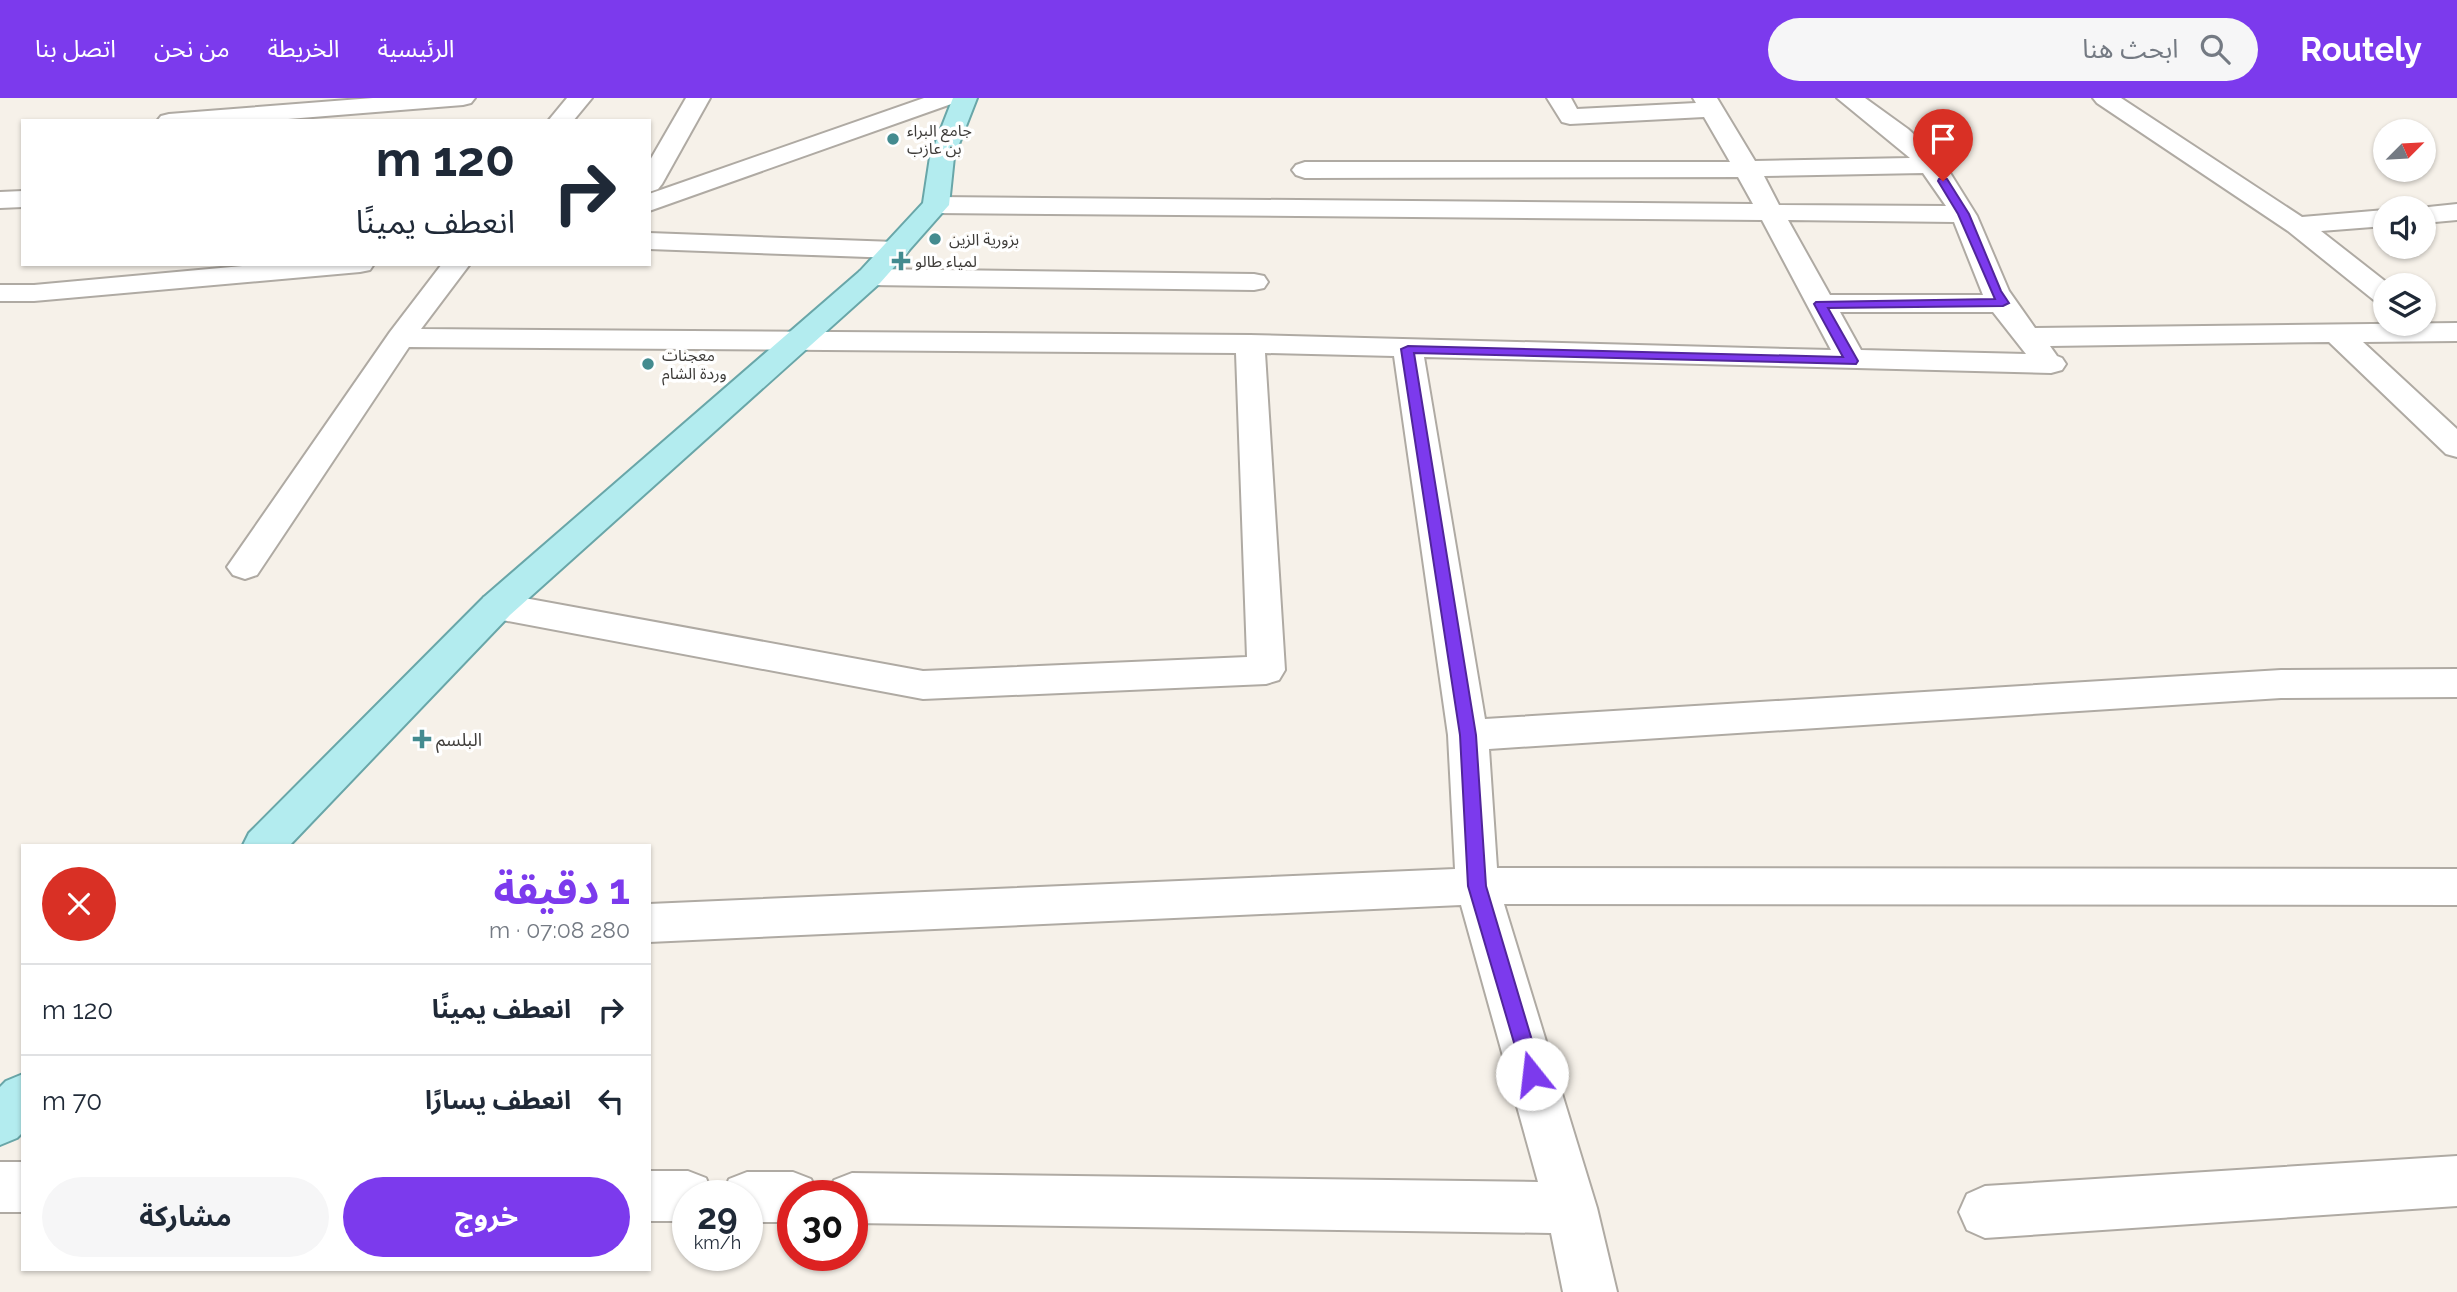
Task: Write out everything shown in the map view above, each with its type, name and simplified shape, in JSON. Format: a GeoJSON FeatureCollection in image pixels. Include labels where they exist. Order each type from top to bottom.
{"type":"FeatureCollection","features":[{"type":"Feature","properties":{"kind":"main road"},"geometry":{"type":"LineString","coordinates":[[265,844],[497,606],[870,277],[936,205],[942,157],[965,98]]}},
{"type":"Feature","properties":{"kind":"main road"},"geometry":{"type":"LineString","coordinates":[[0,1121],[21,1099]]}},
{"type":"Feature","properties":{"kind":"street"},"geometry":{"type":"LineString","coordinates":[[195,119],[463,98]]}},
{"type":"Feature","properties":{"kind":"street"},"geometry":{"type":"LineString","coordinates":[[562,119],[580,98]]}},
{"type":"Feature","properties":{"kind":"street"},"geometry":{"type":"LineString","coordinates":[[651,180],[698,98]]}},
{"type":"Feature","properties":{"kind":"street"},"geometry":{"type":"LineString","coordinates":[[651,202],[946,98]]}},
{"type":"Feature","properties":{"kind":"street"},"geometry":{"type":"LineString","coordinates":[[1559,98],[1570,117],[1709,103],[1748,169],[1768,211],[1852,361]]}},
{"type":"Feature","properties":{"kind":"street"},"geometry":{"type":"LineString","coordinates":[[400,338],[797,340],[952,344],[1250,344],[2051,364],[2025,337],[1995,291],[1963,214],[1933,165],[1878,116],[1849,98]]}},
{"type":"Feature","properties":{"kind":"street"},"geometry":{"type":"LineString","coordinates":[[2105,98],[2297,225],[2373,285]]}},
{"type":"Feature","properties":{"kind":"street"},"geometry":{"type":"LineString","coordinates":[[1305,170],[1748,169],[1933,165]]}},
{"type":"Feature","properties":{"kind":"street"},"geometry":{"type":"LineString","coordinates":[[0,201],[21,199]]}},
{"type":"Feature","properties":{"kind":"street"},"geometry":{"type":"LineString","coordinates":[[936,205],[1963,214]]}},
{"type":"Feature","properties":{"kind":"street"},"geometry":{"type":"LineString","coordinates":[[2436,214],[2457,212]]}},
{"type":"Feature","properties":{"kind":"street"},"geometry":{"type":"LineString","coordinates":[[2297,225],[2373,219]]}},
{"type":"Feature","properties":{"kind":"street"},"geometry":{"type":"LineString","coordinates":[[651,241],[894,250]]}},
{"type":"Feature","properties":{"kind":"street"},"geometry":{"type":"LineString","coordinates":[[0,293],[34,293],[338,266]]}},
{"type":"Feature","properties":{"kind":"street"},"geometry":{"type":"LineString","coordinates":[[245,567],[400,338],[454,266]]}},
{"type":"Feature","properties":{"kind":"street"},"geometry":{"type":"LineString","coordinates":[[870,277],[1254,282]]}},
{"type":"Feature","properties":{"kind":"street"},"geometry":{"type":"LineString","coordinates":[[1820,304],[2003,303]]}},
{"type":"Feature","properties":{"kind":"street"},"geometry":{"type":"LineString","coordinates":[[2025,337],[2337,334],[2438,330]]}},
{"type":"Feature","properties":{"kind":"street"},"geometry":{"type":"LineString","coordinates":[[2337,334],[2457,447]]}},
{"type":"Feature","properties":{"kind":"street"},"geometry":{"type":"LineString","coordinates":[[497,606],[923,685],[1266,670],[1250,344]]}},
{"type":"Feature","properties":{"kind":"street"},"geometry":{"type":"LineString","coordinates":[[1408,349],[1468,735],[1477,886],[1571,1208],[1590,1292]]}},
{"type":"Feature","properties":{"kind":"street"},"geometry":{"type":"LineString","coordinates":[[1468,735],[2281,684],[2457,683]]}},
{"type":"Feature","properties":{"kind":"street"},"geometry":{"type":"LineString","coordinates":[[651,923],[1477,886],[2457,887]]}},
{"type":"Feature","properties":{"kind":"street"},"geometry":{"type":"LineString","coordinates":[[1985,1212],[2457,1181]]}},
{"type":"Feature","properties":{"kind":"street"},"geometry":{"type":"LineString","coordinates":[[0,1187],[21,1187]]}},
{"type":"Feature","properties":{"kind":"street"},"geometry":{"type":"LineString","coordinates":[[651,1196],[672,1196]]}},
{"type":"Feature","properties":{"kind":"street"},"geometry":{"type":"LineString","coordinates":[[868,1198],[1571,1208]]}},
{"type":"Feature","properties":{"kind":"place","name":"جامع البراء بن عازب"},"geometry":{"type":"Point","coordinates":[893,139]}},
{"type":"Feature","properties":{"kind":"place","name":"بزورية الزين"},"geometry":{"type":"Point","coordinates":[935,239]}},
{"type":"Feature","properties":{"kind":"place","name":"لمياء طالو"},"geometry":{"type":"Point","coordinates":[901,261]}},
{"type":"Feature","properties":{"kind":"place","name":"معجنات وردة الشام"},"geometry":{"type":"Point","coordinates":[648,364]}},
{"type":"Feature","properties":{"kind":"place","name":"البلسم"},"geometry":{"type":"Point","coordinates":[422,739]}},
{"type":"Feature","properties":{"kind":"route"},"geometry":{"type":"LineString","coordinates":[[1532,1074],[1477,886],[1468,735],[1408,349],[1852,361],[1820,304],[2003,303],[1995,291],[1963,214],[1943,181]]}}]}
